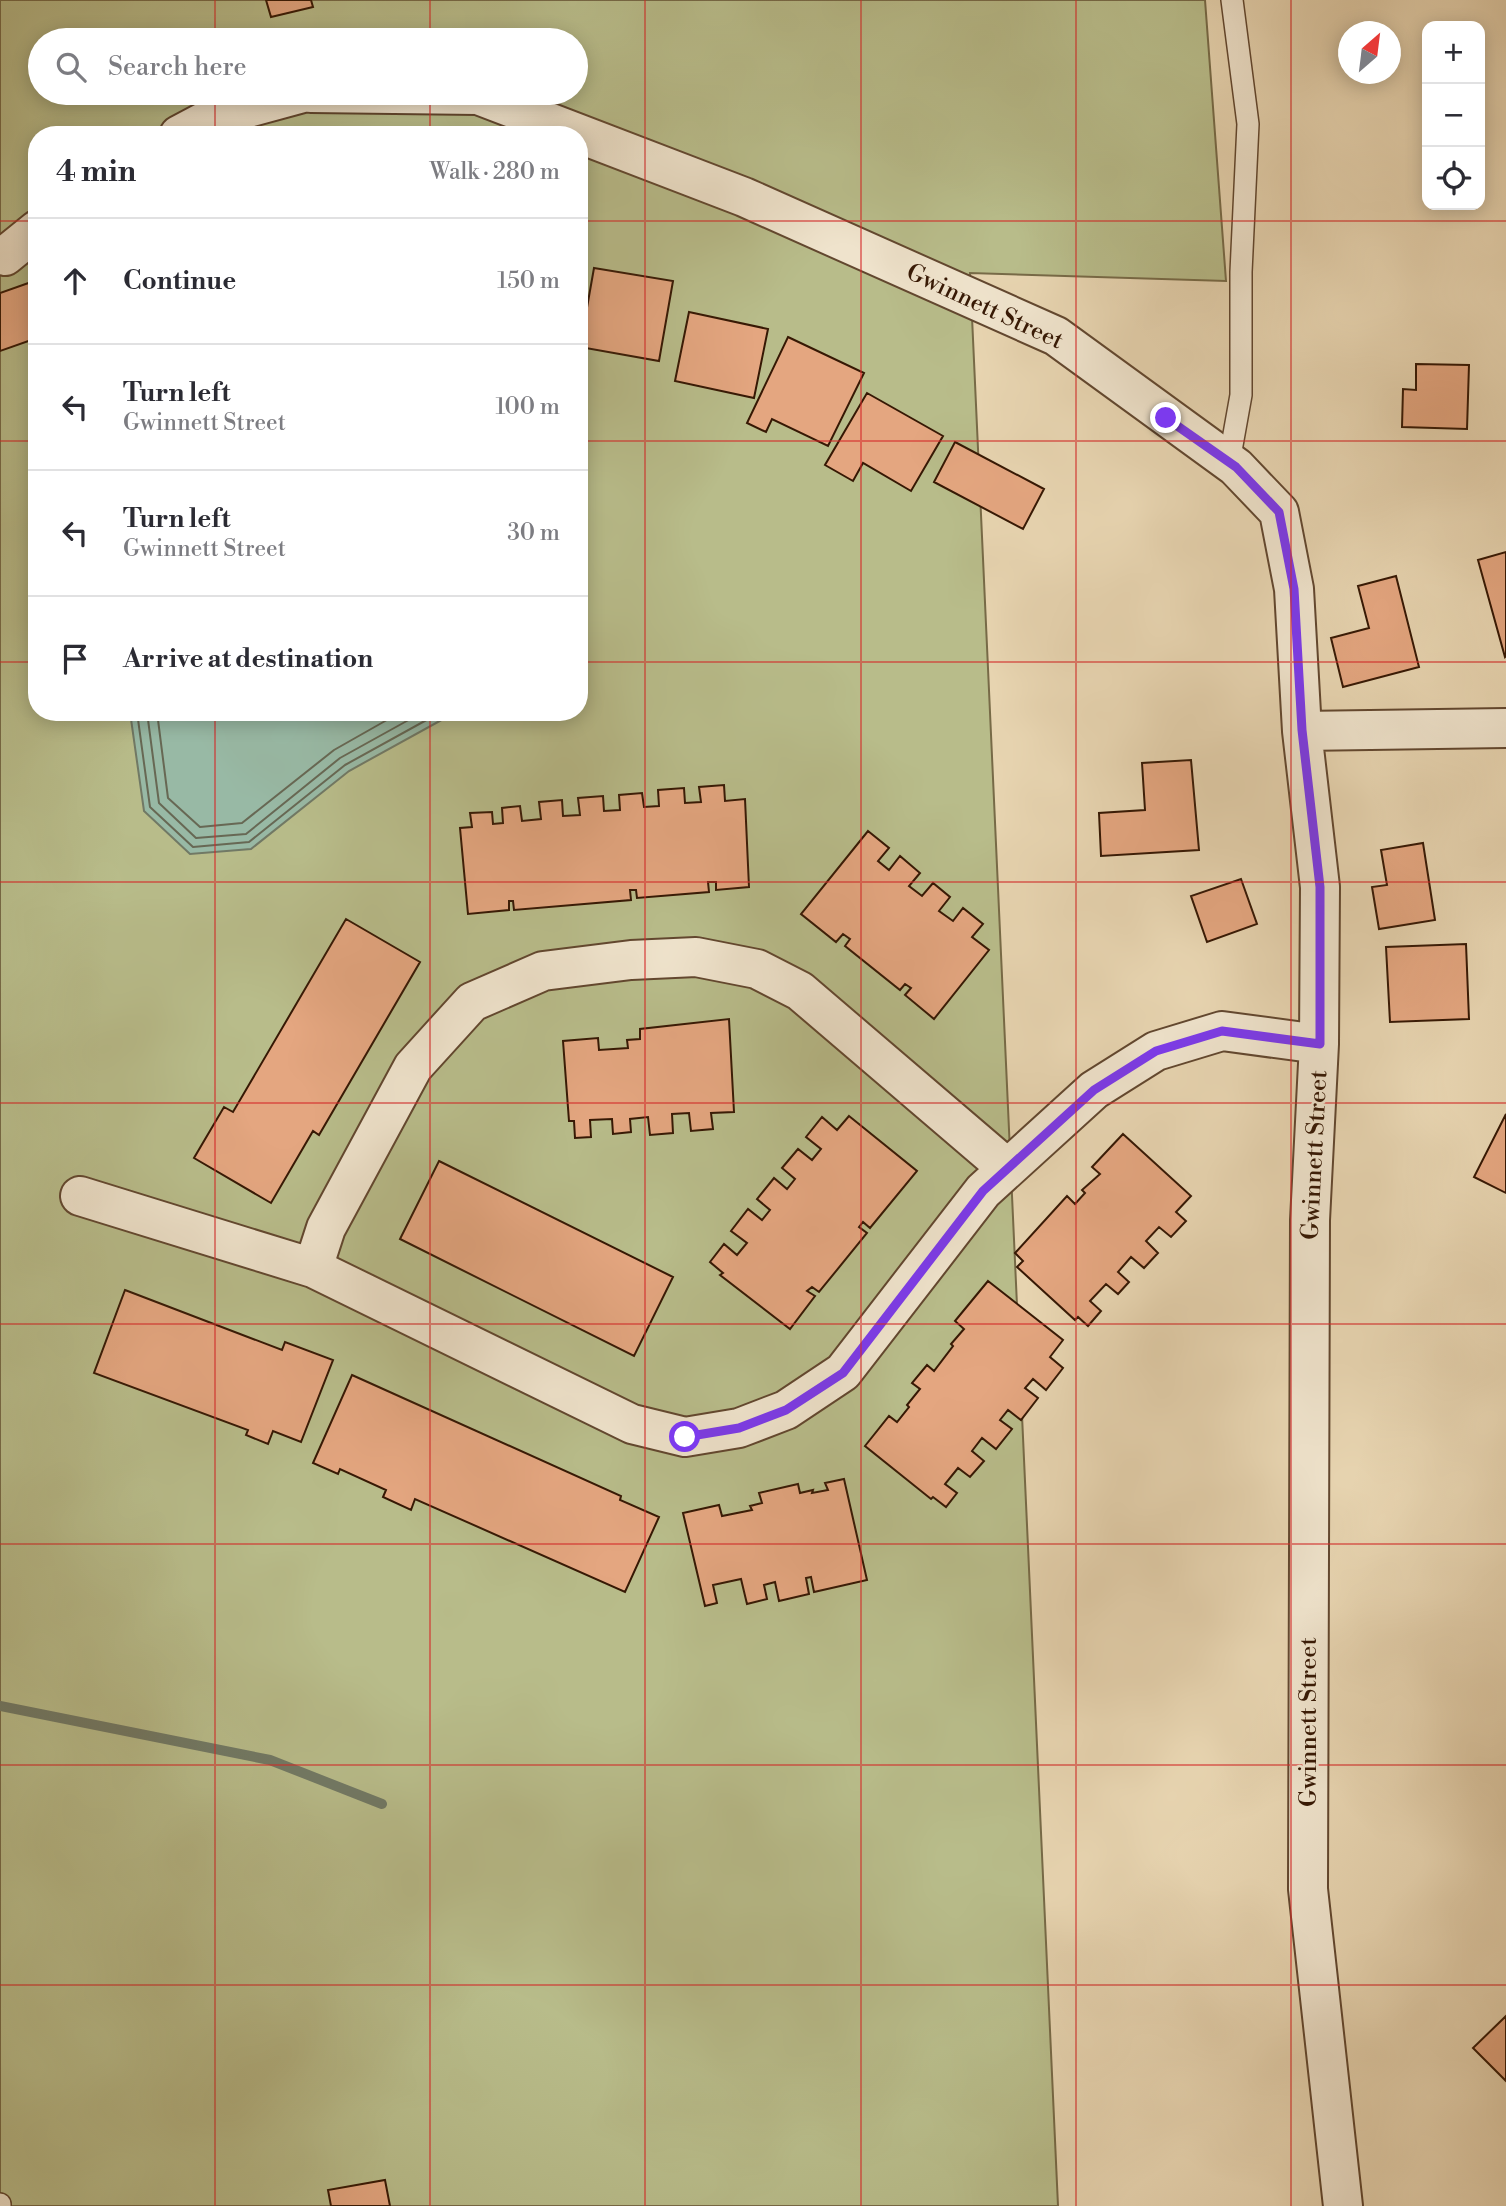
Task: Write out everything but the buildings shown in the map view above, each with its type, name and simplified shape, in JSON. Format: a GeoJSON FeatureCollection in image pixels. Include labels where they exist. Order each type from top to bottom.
{"type":"FeatureCollection","features":[{"type":"Feature","properties":{"kind":"street"},"geometry":{"type":"LineString","coordinates":[[196,126],[211,118],[259,105]]}},
{"type":"Feature","properties":{"kind":"street","name":"Gwinnett Street"},"geometry":{"type":"LineString","coordinates":[[504,105],[559,126]]}},
{"type":"Feature","properties":{"kind":"street","name":"Gwinnett Street"},"geometry":{"type":"LineString","coordinates":[[588,137],[744,197],[1056,335],[1229,462],[1279,512],[1294,589],[1302,730],[1320,887],[1320,1044],[1310,1220],[1308,1889],[1343,2206]]}},
{"type":"Feature","properties":{"kind":"street"},"geometry":{"type":"LineString","coordinates":[[5,256],[28,237]]}},
{"type":"Feature","properties":{"kind":"street"},"geometry":{"type":"LineString","coordinates":[[1302,730],[1506,728]]}},
{"type":"Feature","properties":{"kind":"street"},"geometry":{"type":"LineString","coordinates":[[313,1268],[326,1228],[413,1067],[472,1002],[542,971],[632,960],[696,957],[757,969],[800,991],[1007,1168]]}},
{"type":"Feature","properties":{"kind":"street"},"geometry":{"type":"LineString","coordinates":[[80,1196],[313,1268],[632,1424],[685,1437],[739,1428],[786,1410],[843,1373],[983,1191],[1094,1090],[1156,1051],[1222,1031],[1320,1044]]}},
{"type":"Feature","properties":{"kind":"lane"},"geometry":{"type":"LineString","coordinates":[[1229,462],[1241,395],[1241,272],[1248,124],[1232,0]]}},
{"type":"Feature","properties":{"kind":"shaded area"},"geometry":{"type":"Polygon","coordinates":[[[0,0],[1205,0],[1226,281],[970,273],[1058,2206],[0,2206],[0,0]]]}},
{"type":"Feature","properties":{"kind":"water"},"geometry":{"type":"Polygon","coordinates":[[[131,721],[440,721],[349,771],[251,849],[190,854],[144,811],[131,721]]]}},
{"type":"Feature","properties":{"kind":"waterway"},"geometry":{"type":"LineString","coordinates":[[0,1706],[270,1760],[382,1804]]}},
{"type":"Feature","properties":{"kind":"route"},"geometry":{"type":"LineString","coordinates":[[685,1437],[739,1428],[786,1410],[843,1373],[983,1191],[1094,1090],[1156,1051],[1222,1031],[1320,1044],[1320,887],[1302,730],[1294,589],[1279,512],[1236,467],[1166,418]]}}]}
